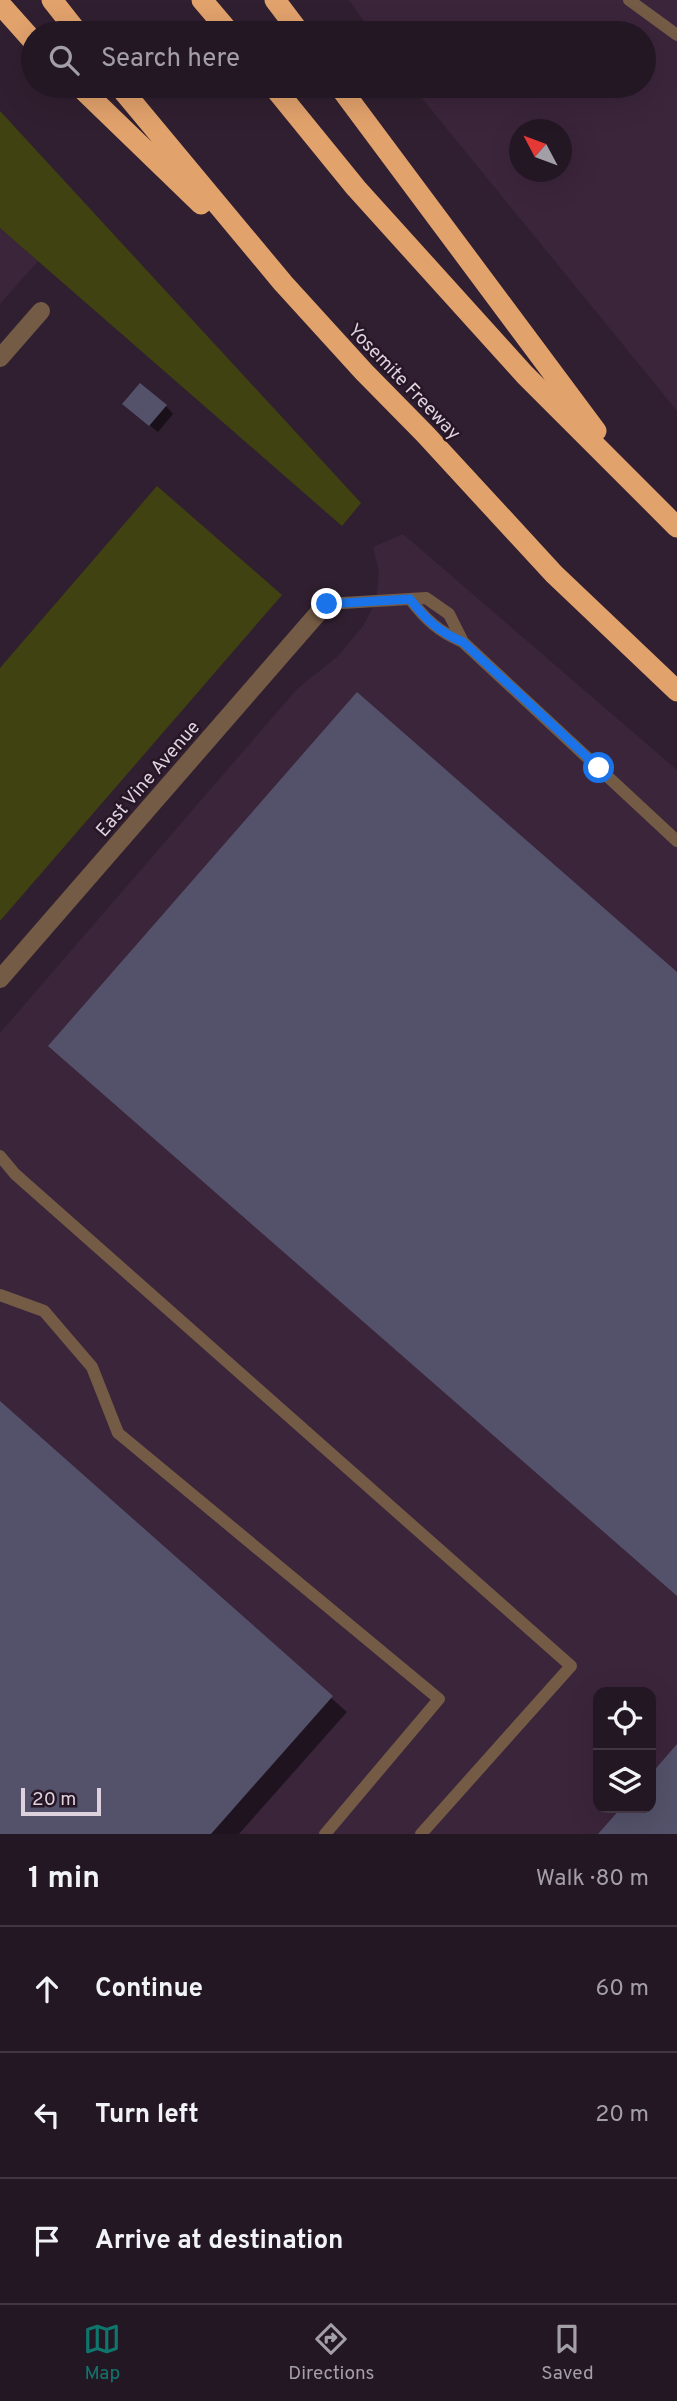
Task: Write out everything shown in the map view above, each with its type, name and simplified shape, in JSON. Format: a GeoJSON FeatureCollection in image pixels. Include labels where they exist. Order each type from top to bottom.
{"type":"FeatureCollection","features":[{"type":"Feature","properties":{"kind":"highway"},"geometry":{"type":"LineString","coordinates":[[52,0],[69,21]]}},
{"type":"Feature","properties":{"kind":"highway"},"geometry":{"type":"LineString","coordinates":[[202,0],[220,21]]}},
{"type":"Feature","properties":{"kind":"highway"},"geometry":{"type":"LineString","coordinates":[[275,0],[291,21]]}},
{"type":"Feature","properties":{"kind":"highway"},"geometry":{"type":"LineString","coordinates":[[0,4],[21,28]]}},
{"type":"Feature","properties":{"kind":"highway"},"geometry":{"type":"LineString","coordinates":[[91,98],[283,284]]}},
{"type":"Feature","properties":{"kind":"highway","name":"Yosemite Freeway"},"geometry":{"type":"LineString","coordinates":[[129,98],[283,284],[554,574],[677,691]]}},
{"type":"Feature","properties":{"kind":"highway"},"geometry":{"type":"LineString","coordinates":[[283,98],[356,188],[507,355],[677,527]]}},
{"type":"Feature","properties":{"kind":"highway"},"geometry":{"type":"LineString","coordinates":[[348,98],[641,492]]}},
{"type":"Feature","properties":{"kind":"street"},"geometry":{"type":"LineString","coordinates":[[0,358],[41,311]]}},
{"type":"Feature","properties":{"kind":"street","name":"East Vine Avenue"},"geometry":{"type":"LineString","coordinates":[[0,979],[327,604]]}},
{"type":"Feature","properties":{"kind":"lane"},"geometry":{"type":"LineString","coordinates":[[629,0],[677,35]]}},
{"type":"Feature","properties":{"kind":"lane"},"geometry":{"type":"LineString","coordinates":[[327,604],[426,598],[449,614],[463,642],[677,841]]}},
{"type":"Feature","properties":{"kind":"lane"},"geometry":{"type":"LineString","coordinates":[[410,599],[426,620],[445,635],[463,642]]}},
{"type":"Feature","properties":{"kind":"lane"},"geometry":{"type":"LineString","coordinates":[[0,1156],[15,1174],[571,1666],[421,1834]]}},
{"type":"Feature","properties":{"kind":"lane"},"geometry":{"type":"LineString","coordinates":[[0,1295],[44,1311],[92,1367],[118,1433],[439,1699],[325,1834]]}},
{"type":"Feature","properties":{"kind":"shaded area"},"geometry":{"type":"Polygon","coordinates":[[[349,0],[677,0],[677,411],[422,98],[656,98],[656,21],[364,21],[349,0]]]}},
{"type":"Feature","properties":{"kind":"shaded area"},"geometry":{"type":"Polygon","coordinates":[[[0,111],[361,503],[342,526],[0,228],[0,111]]]}},
{"type":"Feature","properties":{"kind":"shaded area"},"geometry":{"type":"Polygon","coordinates":[[[0,228],[38,261],[0,304],[0,228]]]}},
{"type":"Feature","properties":{"kind":"shaded area"},"geometry":{"type":"Polygon","coordinates":[[[157,486],[282,595],[0,921],[0,668],[157,486]]]}},
{"type":"Feature","properties":{"kind":"shaded area"},"geometry":{"type":"Polygon","coordinates":[[[403,534],[677,770],[677,1834],[0,1834],[0,1033],[297,689],[338,656],[363,626],[376,601],[379,572],[373,547],[403,534]]]}},
{"type":"Feature","properties":{"kind":"building"},"geometry":{"type":"Polygon","coordinates":[[[140,383],[167,405],[149,426],[122,404],[140,383]]]}},
{"type":"Feature","properties":{"kind":"building"},"geometry":{"type":"Polygon","coordinates":[[[357,692],[677,972],[677,1596],[48,1046],[357,692]]]}},
{"type":"Feature","properties":{"kind":"building"},"geometry":{"type":"Polygon","coordinates":[[[0,1401],[333,1696],[211,1834],[0,1834],[0,1401]]]}},
{"type":"Feature","properties":{"kind":"building"},"geometry":{"type":"Polygon","coordinates":[[[677,1744],[677,1834],[598,1834],[617,1813],[656,1813],[656,1768],[677,1744]]]}},
{"type":"Feature","properties":{"kind":"route"},"geometry":{"type":"LineString","coordinates":[[327,604],[410,599],[426,620],[445,635],[463,642],[599,768]]}}]}
